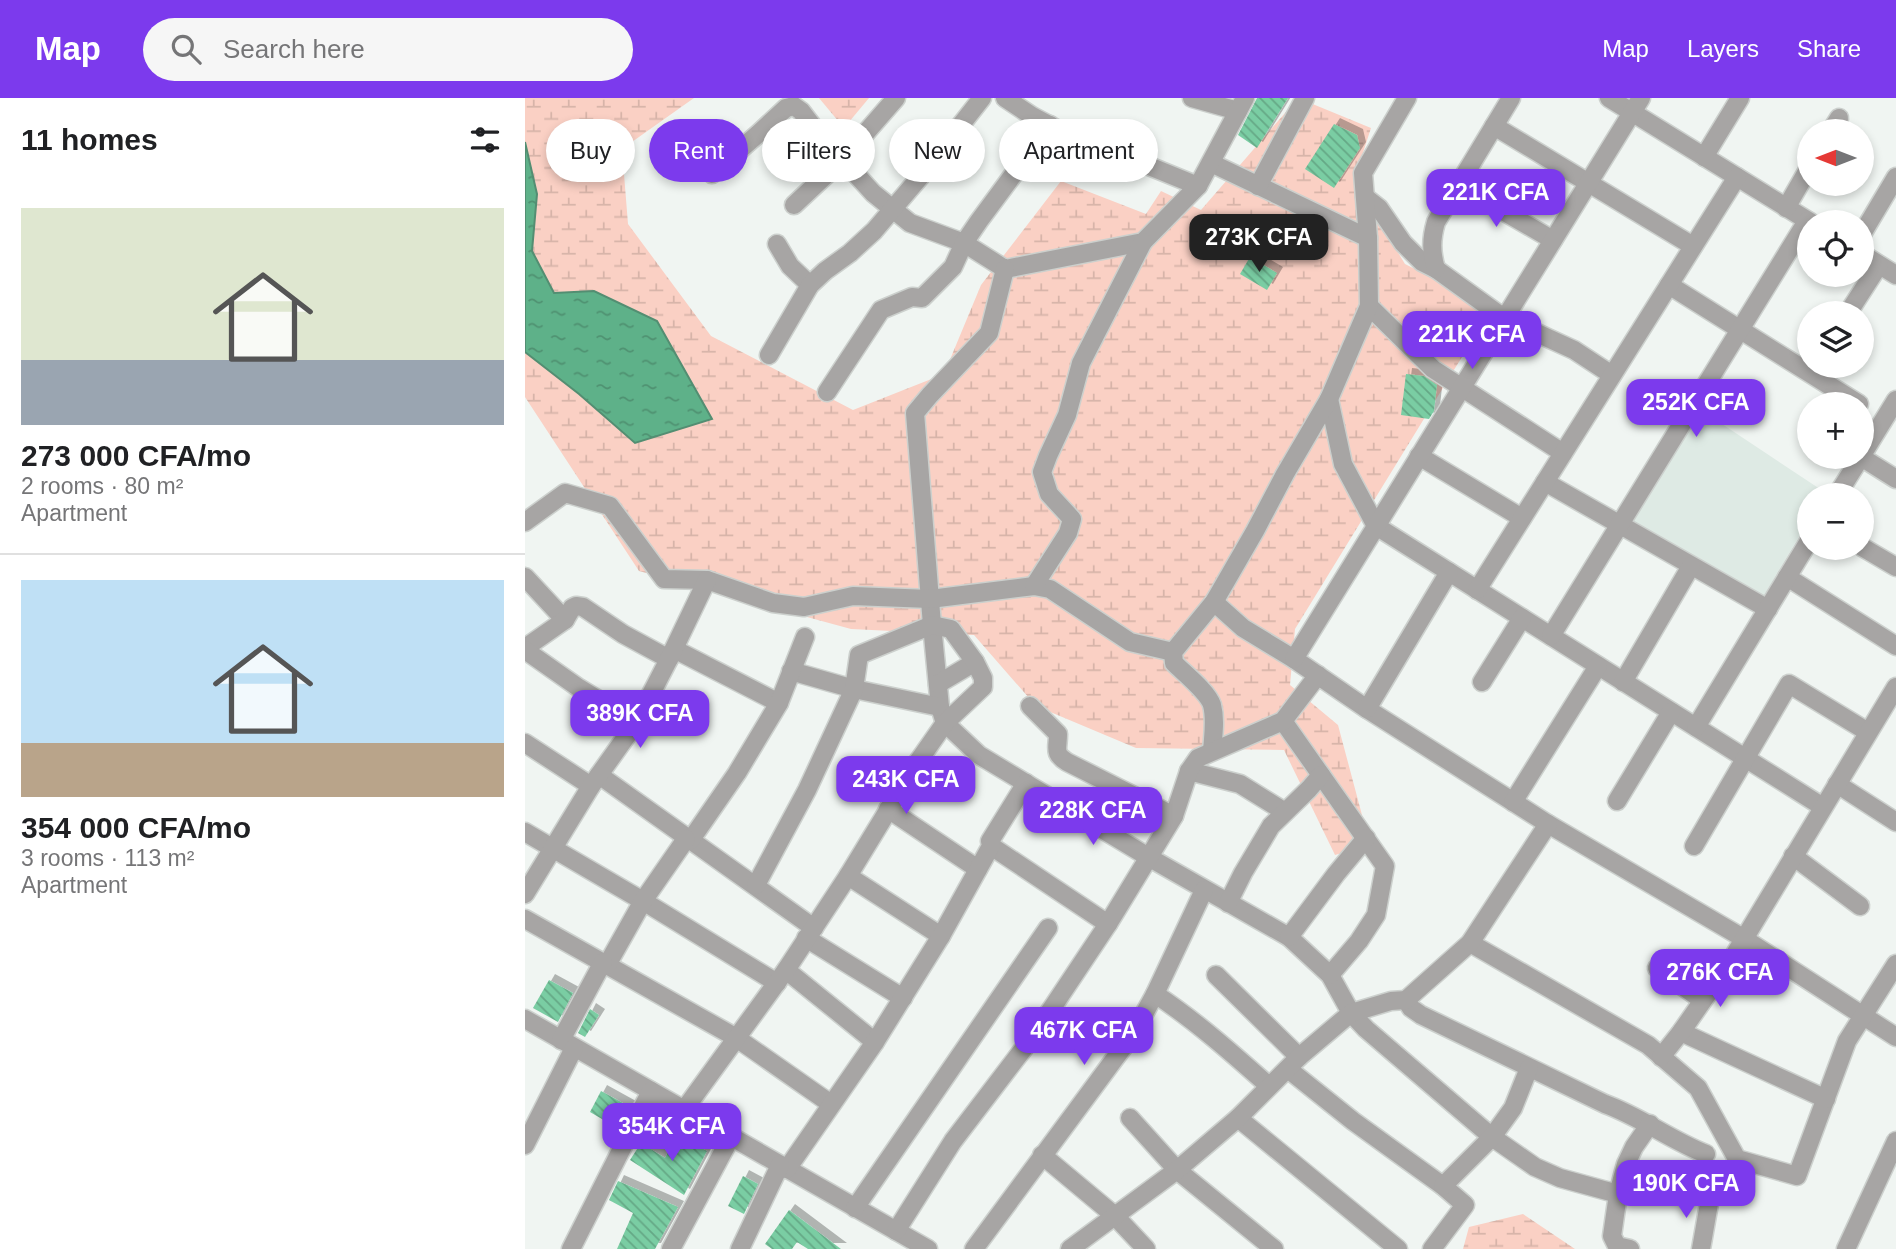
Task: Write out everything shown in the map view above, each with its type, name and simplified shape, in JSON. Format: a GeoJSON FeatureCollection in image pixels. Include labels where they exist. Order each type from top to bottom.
{"type":"FeatureCollection","features":[{"type":"Feature","properties":{"kind":"street"},"geometry":{"type":"LineString","coordinates":[[875,122],[896,98]]}},
{"type":"Feature","properties":{"kind":"street"},"geometry":{"type":"LineString","coordinates":[[769,355],[810,285],[858,246],[893,209],[982,98]]}},
{"type":"Feature","properties":{"kind":"street"},"geometry":{"type":"LineString","coordinates":[[1005,98],[1038,119]]}},
{"type":"Feature","properties":{"kind":"street"},"geometry":{"type":"LineString","coordinates":[[1034,586],[1068,533],[1072,519],[1049,494],[1042,472],[1067,415],[1081,363],[1143,242],[1198,186],[1242,105],[1192,98]]}},
{"type":"Feature","properties":{"kind":"street"},"geometry":{"type":"LineString","coordinates":[[1258,186],[1305,98]]}},
{"type":"Feature","properties":{"kind":"street"},"geometry":{"type":"LineString","coordinates":[[1212,751],[1212,704],[1174,663],[1173,652],[1214,602],[1255,531],[1329,399],[1369,306],[1363,173],[1407,98]]}},
{"type":"Feature","properties":{"kind":"street"},"geometry":{"type":"LineString","coordinates":[[1436,269],[1432,235],[1436,222],[1511,98]]}},
{"type":"Feature","properties":{"kind":"street"},"geometry":{"type":"LineString","coordinates":[[1609,98],[1636,105],[1704,157],[1797,215]]}},
{"type":"Feature","properties":{"kind":"street"},"geometry":{"type":"LineString","coordinates":[[1704,157],[1740,98]]}},
{"type":"Feature","properties":{"kind":"street"},"geometry":{"type":"LineString","coordinates":[[1294,659],[1636,105]]}},
{"type":"Feature","properties":{"kind":"street"},"geometry":{"type":"LineString","coordinates":[[773,119],[790,106],[794,106],[808,119]]}},
{"type":"Feature","properties":{"kind":"street"},"geometry":{"type":"LineString","coordinates":[[1494,126],[1693,246]]}},
{"type":"Feature","properties":{"kind":"street"},"geometry":{"type":"LineString","coordinates":[[748,143],[762,130]]}},
{"type":"Feature","properties":{"kind":"street"},"geometry":{"type":"LineString","coordinates":[[1211,163],[1368,238]]}},
{"type":"Feature","properties":{"kind":"street"},"geometry":{"type":"LineString","coordinates":[[1158,170],[1198,186]]}},
{"type":"Feature","properties":{"kind":"street"},"geometry":{"type":"LineString","coordinates":[[1477,590],[1737,177]]}},
{"type":"Feature","properties":{"kind":"street"},"geometry":{"type":"LineString","coordinates":[[1874,214],[1896,177]]}},
{"type":"Feature","properties":{"kind":"street"},"geometry":{"type":"LineString","coordinates":[[794,205],[819,182]]}},
{"type":"Feature","properties":{"kind":"street"},"geometry":{"type":"LineString","coordinates":[[863,182],[910,223],[964,243],[1005,269],[1143,242]]}},
{"type":"Feature","properties":{"kind":"street"},"geometry":{"type":"LineString","coordinates":[[827,392],[881,310],[912,297],[922,298],[953,267],[964,243],[1008,182]]}},
{"type":"Feature","properties":{"kind":"street"},"geometry":{"type":"LineString","coordinates":[[1458,186],[1553,240]]}},
{"type":"Feature","properties":{"kind":"street"},"geometry":{"type":"LineString","coordinates":[[1786,208],[1797,189]]}},
{"type":"Feature","properties":{"kind":"street"},"geometry":{"type":"LineString","coordinates":[[1365,197],[1379,208],[1411,253],[1422,262],[1436,269],[1504,318],[1574,350],[1612,375]]}},
{"type":"Feature","properties":{"kind":"street"},"geometry":{"type":"LineString","coordinates":[[1551,636],[1797,241]]}},
{"type":"Feature","properties":{"kind":"street"},"geometry":{"type":"LineString","coordinates":[[777,244],[790,266],[810,285]]}},
{"type":"Feature","properties":{"kind":"street"},"geometry":{"type":"LineString","coordinates":[[1874,262],[1896,275]]}},
{"type":"Feature","properties":{"kind":"street"},"geometry":{"type":"LineString","coordinates":[[1856,301],[1879,265]]}},
{"type":"Feature","properties":{"kind":"street"},"geometry":{"type":"LineString","coordinates":[[943,715],[932,625],[915,413],[989,333],[1005,269]]}},
{"type":"Feature","properties":{"kind":"street"},"geometry":{"type":"LineString","coordinates":[[1669,285],[1797,361]]}},
{"type":"Feature","properties":{"kind":"street"},"geometry":{"type":"LineString","coordinates":[[1369,306],[1433,369],[1563,453]]}},
{"type":"Feature","properties":{"kind":"street"},"geometry":{"type":"LineString","coordinates":[[1824,378],[1843,392]]}},
{"type":"Feature","properties":{"kind":"street"},"geometry":{"type":"LineString","coordinates":[[1329,399],[1343,464],[1376,526],[1823,807]]}},
{"type":"Feature","properties":{"kind":"street"},"geometry":{"type":"LineString","coordinates":[[1874,435],[1896,400]]}},
{"type":"Feature","properties":{"kind":"street"},"geometry":{"type":"LineString","coordinates":[[1874,414],[1883,420]]}},
{"type":"Feature","properties":{"kind":"street"},"geometry":{"type":"LineString","coordinates":[[1419,456],[1523,518]]}},
{"type":"Feature","properties":{"kind":"street"},"geometry":{"type":"LineString","coordinates":[[1874,465],[1896,479]]}},
{"type":"Feature","properties":{"kind":"street"},"geometry":{"type":"LineString","coordinates":[[1545,482],[1768,609]]}},
{"type":"Feature","properties":{"kind":"street"},"geometry":{"type":"LineString","coordinates":[[525,522],[565,493],[610,506],[664,579],[706,580],[773,603],[804,607],[853,596],[930,599],[1034,586],[1050,589],[1130,642],[1173,652]]}},
{"type":"Feature","properties":{"kind":"street"},"geometry":{"type":"LineString","coordinates":[[1874,554],[1896,567]]}},
{"type":"Feature","properties":{"kind":"street"},"geometry":{"type":"LineString","coordinates":[[1696,727],[1797,560]]}},
{"type":"Feature","properties":{"kind":"street"},"geometry":{"type":"LineString","coordinates":[[1623,682],[1691,566]]}},
{"type":"Feature","properties":{"kind":"street"},"geometry":{"type":"LineString","coordinates":[[1367,709],[1449,572]]}},
{"type":"Feature","properties":{"kind":"street"},"geometry":{"type":"LineString","coordinates":[[525,577],[565,621]]}},
{"type":"Feature","properties":{"kind":"street"},"geometry":{"type":"LineString","coordinates":[[1787,577],[1896,646]]}},
{"type":"Feature","properties":{"kind":"street"},"geometry":{"type":"LineString","coordinates":[[525,894],[595,780],[635,723],[672,654],[706,580]]}},
{"type":"Feature","properties":{"kind":"street"},"geometry":{"type":"LineString","coordinates":[[1214,602],[1243,628],[1367,709],[1548,824],[1743,938],[1896,1037]]}},
{"type":"Feature","properties":{"kind":"street"},"geometry":{"type":"LineString","coordinates":[[635,723],[579,688],[525,649],[565,621],[572,608],[583,607],[623,634],[779,703]]}},
{"type":"Feature","properties":{"kind":"street"},"geometry":{"type":"LineString","coordinates":[[1482,682],[1522,618]]}},
{"type":"Feature","properties":{"kind":"street"},"geometry":{"type":"LineString","coordinates":[[684,1110],[781,976],[848,876],[943,715],[983,687],[983,678],[975,662],[951,629],[932,625],[859,655],[854,689],[807,790],[756,886]]}},
{"type":"Feature","properties":{"kind":"street"},"geometry":{"type":"LineString","coordinates":[[525,1145],[605,964],[643,901],[737,773],[779,703],[805,637]]}},
{"type":"Feature","properties":{"kind":"street"},"geometry":{"type":"LineString","coordinates":[[938,684],[975,662]]}},
{"type":"Feature","properties":{"kind":"street"},"geometry":{"type":"LineString","coordinates":[[1513,802],[1598,666]]}},
{"type":"Feature","properties":{"kind":"street"},"geometry":{"type":"LineString","coordinates":[[791,671],[943,715],[979,755],[1204,890],[1289,937],[1331,975],[1350,1013],[1366,1029],[1492,1137],[1535,1167],[1550,1174],[1618,1194]]}},
{"type":"Feature","properties":{"kind":"street"},"geometry":{"type":"LineString","coordinates":[[896,1231],[953,1141],[1034,1035],[1108,924],[1174,816],[1189,771],[1198,758],[1283,721],[1318,675]]}},
{"type":"Feature","properties":{"kind":"street"},"geometry":{"type":"LineString","coordinates":[[1694,846],[1789,684],[1868,732]]}},
{"type":"Feature","properties":{"kind":"street"},"geometry":{"type":"LineString","coordinates":[[1661,1057],[1732,959],[1868,732],[1889,713],[1896,687]]}},
{"type":"Feature","properties":{"kind":"street"},"geometry":{"type":"LineString","coordinates":[[1030,706],[1058,734],[1058,756],[1174,816]]}},
{"type":"Feature","properties":{"kind":"street"},"geometry":{"type":"LineString","coordinates":[[1617,801],[1671,712]]}},
{"type":"Feature","properties":{"kind":"street"},"geometry":{"type":"LineString","coordinates":[[1283,721],[1385,866],[1376,915],[1331,975]]}},
{"type":"Feature","properties":{"kind":"street"},"geometry":{"type":"LineString","coordinates":[[525,743],[595,780],[688,840],[756,886],[810,933],[903,998]]}},
{"type":"Feature","properties":{"kind":"street"},"geometry":{"type":"LineString","coordinates":[[1189,771],[1240,784],[1285,811]]}},
{"type":"Feature","properties":{"kind":"street"},"geometry":{"type":"LineString","coordinates":[[1228,903],[1271,825],[1321,775]]}},
{"type":"Feature","properties":{"kind":"street"},"geometry":{"type":"LineString","coordinates":[[740,1249],[783,1167],[831,1104],[903,998],[991,846],[990,841],[1026,783]]}},
{"type":"Feature","properties":{"kind":"street"},"geometry":{"type":"LineString","coordinates":[[1837,784],[1896,822]]}},
{"type":"Feature","properties":{"kind":"street"},"geometry":{"type":"LineString","coordinates":[[888,809],[978,869]]}},
{"type":"Feature","properties":{"kind":"street"},"geometry":{"type":"LineString","coordinates":[[1070,1249],[1177,1170],[1238,1118],[1269,1086],[1350,1013],[1391,1001],[1406,1000],[1470,943],[1548,824]]}},
{"type":"Feature","properties":{"kind":"street"},"geometry":{"type":"LineString","coordinates":[[525,832],[643,901],[781,976],[875,1042]]}},
{"type":"Feature","properties":{"kind":"street"},"geometry":{"type":"LineString","coordinates":[[1289,937],[1366,838]]}},
{"type":"Feature","properties":{"kind":"street"},"geometry":{"type":"LineString","coordinates":[[991,846],[1108,924]]}},
{"type":"Feature","properties":{"kind":"street"},"geometry":{"type":"LineString","coordinates":[[1793,856],[1860,906]]}},
{"type":"Feature","properties":{"kind":"street"},"geometry":{"type":"LineString","coordinates":[[848,876],[941,936]]}},
{"type":"Feature","properties":{"kind":"street"},"geometry":{"type":"LineString","coordinates":[[974,1249],[1133,1034],[1155,995],[1204,890]]}},
{"type":"Feature","properties":{"kind":"street"},"geometry":{"type":"LineString","coordinates":[[525,919],[735,1037],[831,1104]]}},
{"type":"Feature","properties":{"kind":"street"},"geometry":{"type":"LineString","coordinates":[[855,1208],[1048,928]]}},
{"type":"Feature","properties":{"kind":"street"},"geometry":{"type":"LineString","coordinates":[[1470,943],[1638,1038],[1697,1088],[1737,1159],[1797,1176],[1847,1041],[1896,964]]}},
{"type":"Feature","properties":{"kind":"street"},"geometry":{"type":"LineString","coordinates":[[1657,968],[1702,1000]]}},
{"type":"Feature","properties":{"kind":"street"},"geometry":{"type":"LineString","coordinates":[[1216,975],[1294,1063],[1353,1121],[1465,1205],[1432,1249]]}},
{"type":"Feature","properties":{"kind":"street"},"geometry":{"type":"LineString","coordinates":[[1155,995],[1222,1045],[1269,1086]]}},
{"type":"Feature","properties":{"kind":"street"},"geometry":{"type":"LineString","coordinates":[[1406,1000],[1421,1015],[1650,1124],[1686,1146],[1706,1154]]}},
{"type":"Feature","properties":{"kind":"street"},"geometry":{"type":"LineString","coordinates":[[525,1019],[927,1249]]}},
{"type":"Feature","properties":{"kind":"street"},"geometry":{"type":"LineString","coordinates":[[1681,1032],[1826,1099]]}},
{"type":"Feature","properties":{"kind":"street"},"geometry":{"type":"LineString","coordinates":[[1443,1186],[1492,1137],[1513,1108],[1529,1068]]}},
{"type":"Feature","properties":{"kind":"street"},"geometry":{"type":"LineString","coordinates":[[571,1249],[651,1091]]}},
{"type":"Feature","properties":{"kind":"street"},"geometry":{"type":"LineString","coordinates":[[1131,1118],[1177,1170],[1274,1249]]}},
{"type":"Feature","properties":{"kind":"street"},"geometry":{"type":"LineString","coordinates":[[1238,1118],[1398,1249]]}},
{"type":"Feature","properties":{"kind":"street"},"geometry":{"type":"LineString","coordinates":[[1630,1249],[1617,1246],[1612,1236],[1618,1194],[1633,1147],[1650,1124]]}},
{"type":"Feature","properties":{"kind":"street"},"geometry":{"type":"LineString","coordinates":[[671,1249],[731,1137]]}},
{"type":"Feature","properties":{"kind":"street"},"geometry":{"type":"LineString","coordinates":[[1846,1249],[1896,1141]]}},
{"type":"Feature","properties":{"kind":"street"},"geometry":{"type":"LineString","coordinates":[[1042,1155],[1115,1216],[1146,1249]]}},
{"type":"Feature","properties":{"kind":"street"},"geometry":{"type":"LineString","coordinates":[[1701,1249],[1710,1198]]}},
{"type":"Feature","properties":{"kind":"shaded area"},"geometry":{"type":"Polygon","coordinates":[[[1701,410],[1811,483],[1797,483],[1797,540],[1761,600],[1631,523],[1701,410]]]}},
{"type":"Feature","properties":{"kind":"green space"},"geometry":{"type":"Polygon","coordinates":[[[525,98],[694,98],[664,119],[649,119],[649,130],[635,140],[635,119],[546,119],[546,182],[625,182],[628,224],[711,336],[853,410],[944,374],[981,285],[1060,182],[1146,214],[1161,191],[1201,210],[1298,98],[1371,128],[1354,180],[1405,264],[1492,308],[1295,629],[1290,685],[1338,725],[1370,845],[1335,855],[1284,750],[1136,748],[1036,706],[974,635],[851,629],[639,571],[525,397],[525,98]]]}},
{"type":"Feature","properties":{"kind":"green space"},"geometry":{"type":"Polygon","coordinates":[[[819,98],[869,98],[852,119],[836,119],[819,98]]]}},
{"type":"Feature","properties":{"kind":"green space"},"geometry":{"type":"Polygon","coordinates":[[[1523,1214],[1575,1249],[1463,1249],[1469,1227],[1523,1214]]]}},
{"type":"Feature","properties":{"kind":"water"},"geometry":{"type":"Polygon","coordinates":[[[525,142],[537,194],[532,251],[554,293],[594,291],[657,321],[712,419],[635,443],[525,352],[525,142]]]}},
{"type":"Feature","properties":{"kind":"building"},"geometry":{"type":"Polygon","coordinates":[[[1257,98],[1288,98],[1257,148],[1238,135],[1257,98]]]}},
{"type":"Feature","properties":{"kind":"building"},"geometry":{"type":"Polygon","coordinates":[[[1334,124],[1357,135],[1360,148],[1334,188],[1305,169],[1334,124]]]}},
{"type":"Feature","properties":{"kind":"building"},"geometry":{"type":"Polygon","coordinates":[[[1250,257],[1277,273],[1267,290],[1240,274],[1250,257]]]}},
{"type":"Feature","properties":{"kind":"building"},"geometry":{"type":"Polygon","coordinates":[[[1406,374],[1424,376],[1437,385],[1434,411],[1429,419],[1401,415],[1406,374]]]}},
{"type":"Feature","properties":{"kind":"building"},"geometry":{"type":"Polygon","coordinates":[[[549,980],[573,993],[558,1022],[533,1008],[549,980]]]}},
{"type":"Feature","properties":{"kind":"building"},"geometry":{"type":"Polygon","coordinates":[[[590,1009],[599,1015],[585,1037],[578,1033],[590,1009]]]}},
{"type":"Feature","properties":{"kind":"building"},"geometry":{"type":"Polygon","coordinates":[[[601,1091],[630,1107],[619,1129],[590,1112],[601,1091]]]}},
{"type":"Feature","properties":{"kind":"building"},"geometry":{"type":"Polygon","coordinates":[[[676,1136],[707,1151],[684,1195],[630,1160],[641,1143],[665,1158],[676,1136]]]}},
{"type":"Feature","properties":{"kind":"building"},"geometry":{"type":"Polygon","coordinates":[[[743,1176],[758,1184],[744,1214],[728,1206],[743,1176]]]}},
{"type":"Feature","properties":{"kind":"building"},"geometry":{"type":"Polygon","coordinates":[[[618,1181],[678,1207],[655,1249],[617,1249],[633,1213],[609,1200],[618,1181]]]}},
{"type":"Feature","properties":{"kind":"building"},"geometry":{"type":"Polygon","coordinates":[[[789,1210],[841,1249],[808,1249],[797,1242],[792,1249],[772,1249],[765,1244],[789,1210]]]}}]}
